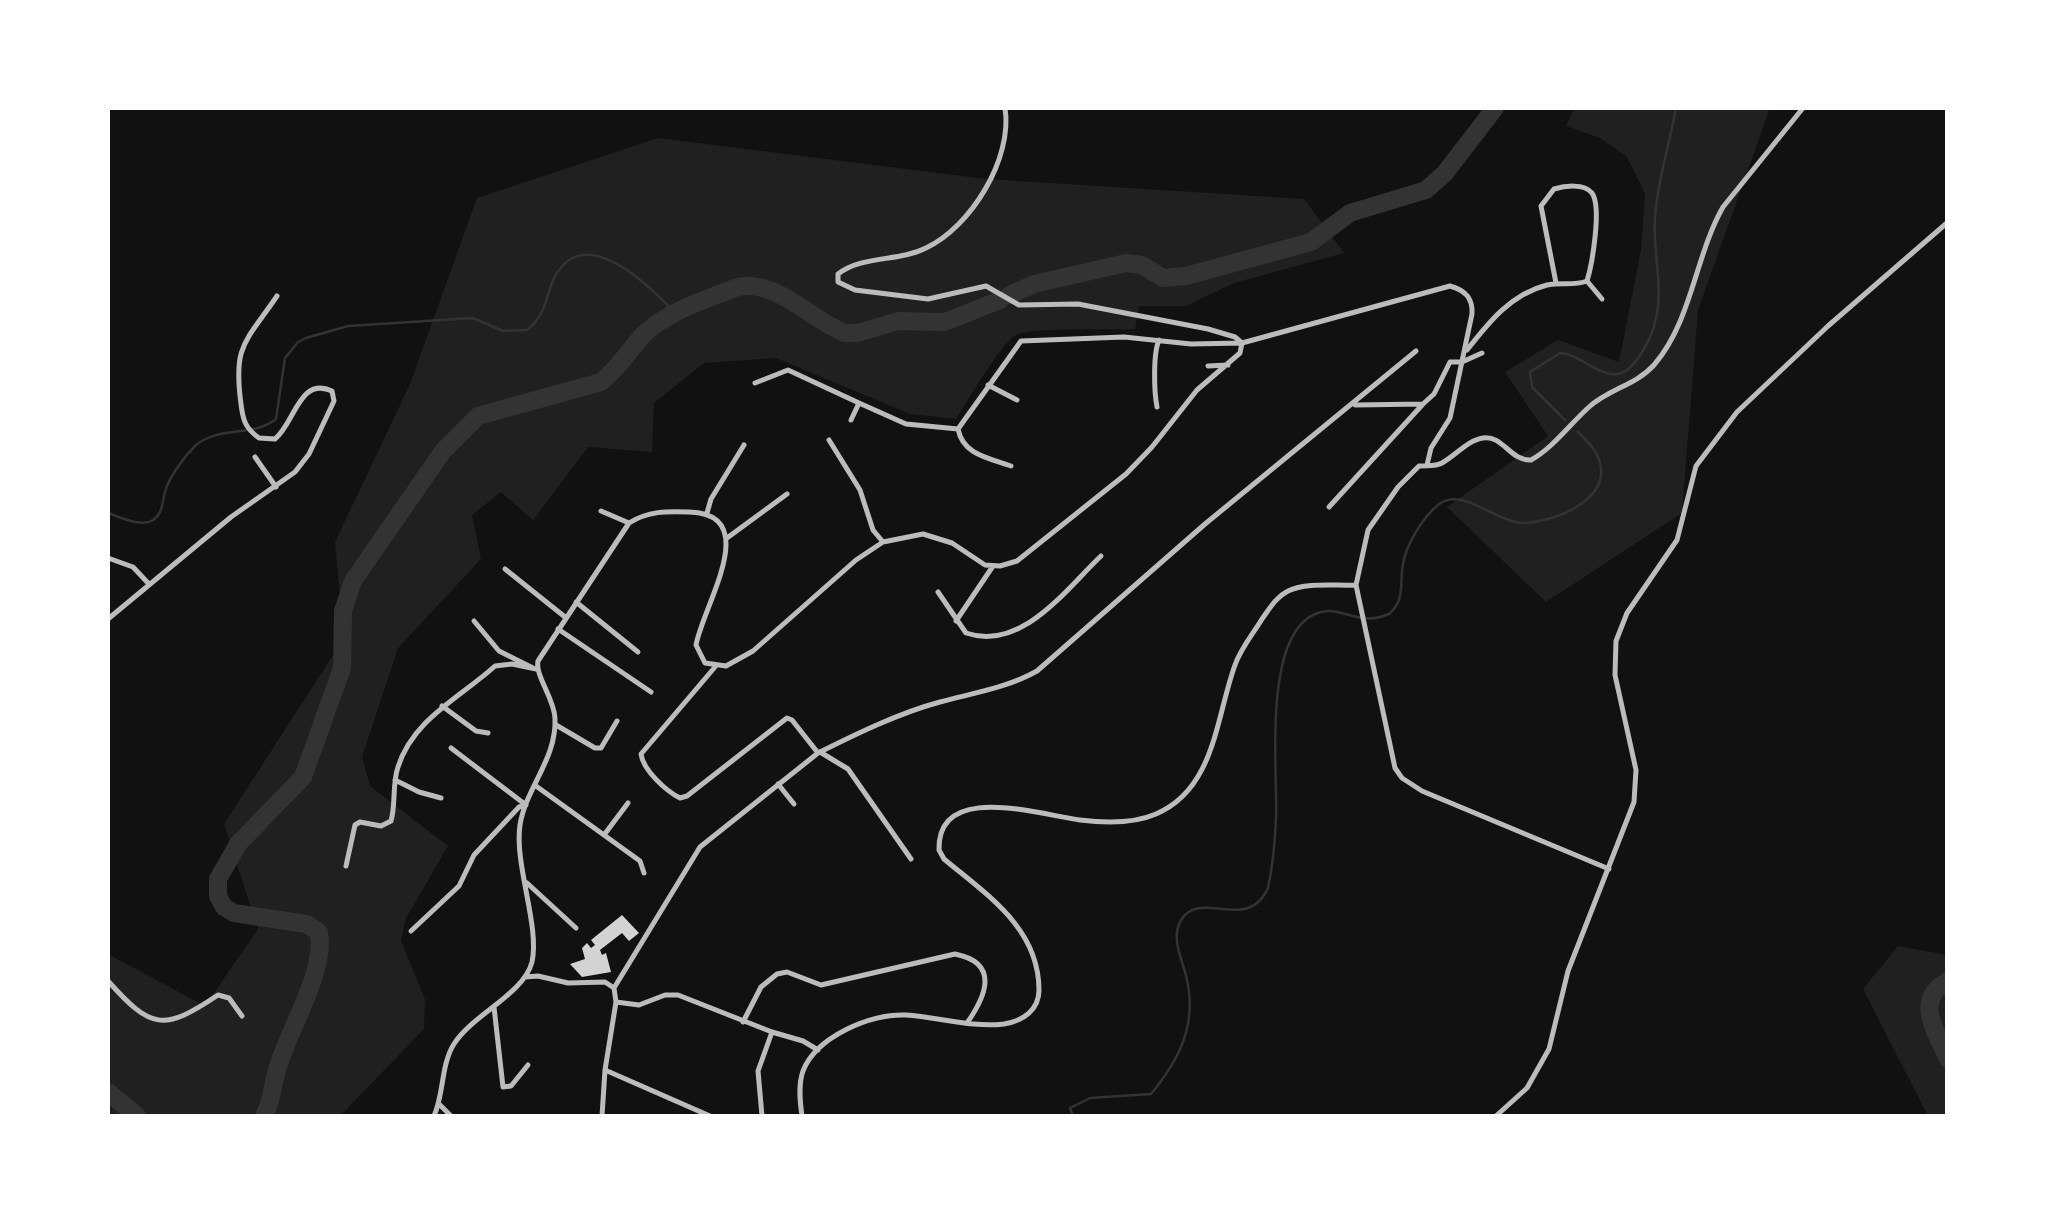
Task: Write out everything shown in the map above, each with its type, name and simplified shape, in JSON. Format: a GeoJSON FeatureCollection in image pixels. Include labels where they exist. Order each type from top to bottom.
{"type":"FeatureCollection","features":[{"type":"Feature","properties":{"kind":"street"},"geometry":{"type":"LineString","coordinates":[[1005,108],[1008,128],[1002,152],[962,220],[924,250],[849,267],[838,274],[838,282],[856,290],[928,298],[986,286],[1020,305],[1078,304],[1208,329],[1242,342]]}},
{"type":"Feature","properties":{"kind":"street"},"geometry":{"type":"LineString","coordinates":[[1609,869],[1422,791],[1402,778],[1391,758],[1356,586],[1368,530],[1380,508],[1413,470],[1439,465],[1487,437],[1514,457],[1532,460],[1594,402],[1642,377],[1661,356],[1676,328],[1722,207],[1803,108]]}},
{"type":"Feature","properties":{"kind":"street"},"geometry":{"type":"LineString","coordinates":[[1556,283],[1541,206],[1548,193],[1560,187],[1588,189],[1595,200],[1595,237],[1587,281]]}},
{"type":"Feature","properties":{"kind":"street"},"geometry":{"type":"LineString","coordinates":[[1496,1116],[1527,1088],[1549,1049],[1568,970],[1634,802],[1637,780],[1614,675],[1616,641],[1627,613],[1677,540],[1696,466],[1737,412],[1828,326],[1948,222]]}},
{"type":"Feature","properties":{"kind":"street"},"geometry":{"type":"LineString","coordinates":[[1463,358],[1510,302],[1556,283],[1587,281]]}},
{"type":"Feature","properties":{"kind":"street"},"geometry":{"type":"LineString","coordinates":[[1587,281],[1602,299]]}},
{"type":"Feature","properties":{"kind":"street"},"geometry":{"type":"LineString","coordinates":[[958,429],[1022,341],[1124,337],[1242,342],[1450,286],[1466,293],[1472,304],[1450,418],[1431,448],[1427,465]]}},
{"type":"Feature","properties":{"kind":"street"},"geometry":{"type":"LineString","coordinates":[[108,619],[148,583],[295,472],[309,454],[332,407],[332,391],[319,388],[305,394],[290,424],[269,440],[250,431],[244,420],[237,361],[244,344],[278,296]]}},
{"type":"Feature","properties":{"kind":"street"},"geometry":{"type":"LineString","coordinates":[[1157,407],[1153,385],[1158,370],[1154,354],[1159,340]]}},
{"type":"Feature","properties":{"kind":"street"},"geometry":{"type":"LineString","coordinates":[[536,669],[542,651],[628,523],[653,512],[707,513],[722,523],[727,538],[723,564],[696,645],[705,663],[715,667],[726,666],[753,650],[856,560],[883,542],[908,535],[938,537],[993,566],[1017,561],[1126,474],[1198,390],[1240,353],[1242,342]]}},
{"type":"Feature","properties":{"kind":"street"},"geometry":{"type":"LineString","coordinates":[[602,1116],[616,1002],[614,988],[700,847],[819,753],[936,702],[1013,683],[1037,671],[1205,524],[1416,351]]}},
{"type":"Feature","properties":{"kind":"street"},"geometry":{"type":"LineString","coordinates":[[1329,507],[1434,394],[1450,362],[1482,353]]}},
{"type":"Feature","properties":{"kind":"street"},"geometry":{"type":"LineString","coordinates":[[1208,366],[1228,364]]}},
{"type":"Feature","properties":{"kind":"street"},"geometry":{"type":"LineString","coordinates":[[755,383],[788,370],[906,424],[958,429]]}},
{"type":"Feature","properties":{"kind":"street"},"geometry":{"type":"LineString","coordinates":[[988,385],[1017,400]]}},
{"type":"Feature","properties":{"kind":"street"},"geometry":{"type":"LineString","coordinates":[[851,420],[859,403]]}},
{"type":"Feature","properties":{"kind":"street"},"geometry":{"type":"LineString","coordinates":[[1352,405],[1423,404]]}},
{"type":"Feature","properties":{"kind":"street"},"geometry":{"type":"LineString","coordinates":[[958,429],[964,445],[972,452],[1011,466]]}},
{"type":"Feature","properties":{"kind":"street"},"geometry":{"type":"LineString","coordinates":[[829,440],[860,490],[873,530],[883,542]]}},
{"type":"Feature","properties":{"kind":"street"},"geometry":{"type":"LineString","coordinates":[[707,513],[744,445]]}},
{"type":"Feature","properties":{"kind":"street"},"geometry":{"type":"LineString","coordinates":[[255,456],[276,487]]}},
{"type":"Feature","properties":{"kind":"street"},"geometry":{"type":"LineString","coordinates":[[727,538],[786,494]]}},
{"type":"Feature","properties":{"kind":"street"},"geometry":{"type":"LineString","coordinates":[[601,510],[628,523]]}},
{"type":"Feature","properties":{"kind":"street"},"geometry":{"type":"LineString","coordinates":[[1032,551],[1042,553]]}},
{"type":"Feature","properties":{"kind":"street"},"geometry":{"type":"LineString","coordinates":[[938,592],[956,621],[971,635],[986,636],[1025,627],[1101,556]]}},
{"type":"Feature","properties":{"kind":"street"},"geometry":{"type":"LineString","coordinates":[[108,558],[133,567],[148,583]]}},
{"type":"Feature","properties":{"kind":"street"},"geometry":{"type":"LineString","coordinates":[[956,621],[993,566]]}},
{"type":"Feature","properties":{"kind":"street"},"geometry":{"type":"LineString","coordinates":[[506,569],[565,617]]}},
{"type":"Feature","properties":{"kind":"street"},"geometry":{"type":"LineString","coordinates":[[802,1116],[802,1076],[818,1050],[861,1023],[888,1016],[989,1024],[1017,1021],[1034,1009],[1039,988],[1030,948],[1016,923],[938,850],[942,827],[951,816],[966,810],[1000,807],[1097,821],[1126,822],[1156,814],[1185,796],[1195,782],[1216,738],[1236,660],[1274,602],[1299,587],[1356,586]]}},
{"type":"Feature","properties":{"kind":"street"},"geometry":{"type":"LineString","coordinates":[[576,602],[638,652]]}},
{"type":"Feature","properties":{"kind":"street"},"geometry":{"type":"LineString","coordinates":[[434,1116],[452,1048],[469,1026],[525,976],[532,962],[519,837],[526,805],[550,754],[555,724],[550,696],[536,669],[499,651],[474,620]]}},
{"type":"Feature","properties":{"kind":"street"},"geometry":{"type":"LineString","coordinates":[[558,629],[650,692]]}},
{"type":"Feature","properties":{"kind":"street"},"geometry":{"type":"LineString","coordinates":[[346,866],[355,825],[360,822],[382,826],[391,821],[395,780],[404,753],[442,706],[476,685],[495,666],[512,664],[536,669]]}},
{"type":"Feature","properties":{"kind":"street"},"geometry":{"type":"LineString","coordinates":[[715,667],[641,754],[642,763],[672,794],[687,796],[787,718],[819,753],[848,770],[911,860]]}},
{"type":"Feature","properties":{"kind":"street"},"geometry":{"type":"LineString","coordinates":[[442,706],[476,731],[488,733]]}},
{"type":"Feature","properties":{"kind":"street"},"geometry":{"type":"LineString","coordinates":[[555,724],[595,748],[602,748],[617,722]]}},
{"type":"Feature","properties":{"kind":"street"},"geometry":{"type":"LineString","coordinates":[[451,748],[526,805]]}},
{"type":"Feature","properties":{"kind":"street"},"geometry":{"type":"LineString","coordinates":[[395,780],[441,798]]}},
{"type":"Feature","properties":{"kind":"street"},"geometry":{"type":"LineString","coordinates":[[778,784],[794,804]]}},
{"type":"Feature","properties":{"kind":"street"},"geometry":{"type":"LineString","coordinates":[[536,786],[640,862],[644,874]]}},
{"type":"Feature","properties":{"kind":"street"},"geometry":{"type":"LineString","coordinates":[[604,836],[628,803]]}},
{"type":"Feature","properties":{"kind":"street"},"geometry":{"type":"LineString","coordinates":[[411,931],[459,886],[480,848],[519,807],[526,805]]}},
{"type":"Feature","properties":{"kind":"street"},"geometry":{"type":"LineString","coordinates":[[524,877],[541,898],[576,928]]}},
{"type":"Feature","properties":{"kind":"street"},"geometry":{"type":"LineString","coordinates":[[742,1022],[761,986],[777,974],[787,972],[822,985],[954,954],[973,960],[985,977],[986,992],[967,1023]]}},
{"type":"Feature","properties":{"kind":"street"},"geometry":{"type":"LineString","coordinates":[[525,976],[568,984],[605,982],[614,988]]}},
{"type":"Feature","properties":{"kind":"street"},"geometry":{"type":"LineString","coordinates":[[108,981],[129,1004],[160,1022],[171,1021],[218,995],[229,998],[242,1016]]}},
{"type":"Feature","properties":{"kind":"street"},"geometry":{"type":"LineString","coordinates":[[616,1002],[639,1005],[664,995],[678,995],[818,1050]]}},
{"type":"Feature","properties":{"kind":"street"},"geometry":{"type":"LineString","coordinates":[[494,1005],[504,1087],[511,1086],[528,1065]]}},
{"type":"Feature","properties":{"kind":"street"},"geometry":{"type":"LineString","coordinates":[[762,1116],[758,1071],[772,1032]]}},
{"type":"Feature","properties":{"kind":"street"},"geometry":{"type":"LineString","coordinates":[[605,1070],[710,1116]]}},
{"type":"Feature","properties":{"kind":"street"},"geometry":{"type":"LineString","coordinates":[[440,1104],[451,1116]]}},
{"type":"Feature","properties":{"kind":"shaded area"},"geometry":{"type":"Polygon","coordinates":[[[1574,108],[1770,108],[1698,310],[1682,513],[1546,602],[1447,507],[1548,436],[1505,372],[1558,340],[1619,362],[1641,250],[1645,194],[1627,157],[1600,138],[1566,126],[1574,108]]]}},
{"type":"Feature","properties":{"kind":"shaded area"},"geometry":{"type":"Polygon","coordinates":[[[658,138],[986,179],[1304,199],[1344,253],[1234,283],[1186,306],[1139,306],[1135,329],[1054,330],[1016,335],[994,360],[956,419],[910,414],[776,358],[704,363],[654,403],[652,452],[588,447],[533,520],[501,492],[472,515],[481,559],[398,648],[362,757],[370,786],[448,846],[406,918],[401,941],[425,999],[424,1029],[340,1116],[108,1116],[108,954],[205,1006],[258,929],[224,824],[344,638],[335,542],[410,384],[477,198],[658,138]]]}},
{"type":"Feature","properties":{"kind":"shaded area"},"geometry":{"type":"Polygon","coordinates":[[[1898,946],[1947,955],[1947,1116],[1928,1116],[1863,989],[1898,946]]]}},
{"type":"Feature","properties":{"kind":"building"},"geometry":{"type":"Polygon","coordinates":[[[622,915],[639,933],[629,941],[622,933],[600,950],[602,955],[606,953],[611,972],[582,977],[570,964],[585,959],[582,948],[587,943],[591,948],[595,945],[591,940],[622,915]]]}},
{"type":"Feature","properties":{"kind":"waterway"},"geometry":{"type":"LineString","coordinates":[[1010,295],[1034,284],[1126,263],[1142,265],[1163,278],[1186,276],[1311,242],[1350,213],[1426,190],[1445,173],[1495,108]]}},
{"type":"Feature","properties":{"kind":"waterway"},"geometry":{"type":"LineString","coordinates":[[1565,420],[1532,387],[1530,372],[1560,353],[1600,371],[1624,372],[1638,358],[1653,331],[1659,296],[1656,206],[1676,108]]}},
{"type":"Feature","properties":{"kind":"waterway"},"geometry":{"type":"LineString","coordinates":[[108,513],[137,522],[153,520],[173,474],[195,446],[214,436],[257,428],[276,419],[285,358],[306,338],[348,326],[473,318],[503,331],[527,330],[541,314],[564,264],[580,256],[597,256],[615,263],[650,288],[676,314]]}},
{"type":"Feature","properties":{"kind":"waterway"},"geometry":{"type":"LineString","coordinates":[[264,1116],[282,1054],[312,983],[320,948],[319,932],[306,924],[234,913],[224,907],[218,896],[218,879],[238,844],[303,777],[342,668],[343,611],[353,581],[443,451],[478,416],[601,382],[644,334],[664,319],[738,287],[752,286],[780,295],[845,333],[898,321],[945,322],[1000,300]]}},
{"type":"Feature","properties":{"kind":"waterway"},"geometry":{"type":"LineString","coordinates":[[1073,1116],[1070,1108],[1090,1098],[1151,1094],[1170,1068],[1183,1041],[1190,1012],[1177,942],[1181,920],[1200,908],[1248,908],[1268,888],[1276,828],[1276,708],[1287,649],[1298,627],[1324,611],[1367,618],[1389,614],[1400,597],[1403,564],[1411,540],[1432,510],[1447,500],[1468,502],[1524,523],[1550,519],[1577,507],[1596,488],[1601,476],[1597,454],[1578,432]]}},
{"type":"Feature","properties":{"kind":"waterway"},"geometry":{"type":"LineString","coordinates":[[1948,981],[1937,989],[1929,1007],[1933,1027],[1948,1059]]}},
{"type":"Feature","properties":{"kind":"waterway"},"geometry":{"type":"LineString","coordinates":[[108,1092],[137,1116]]}}]}
